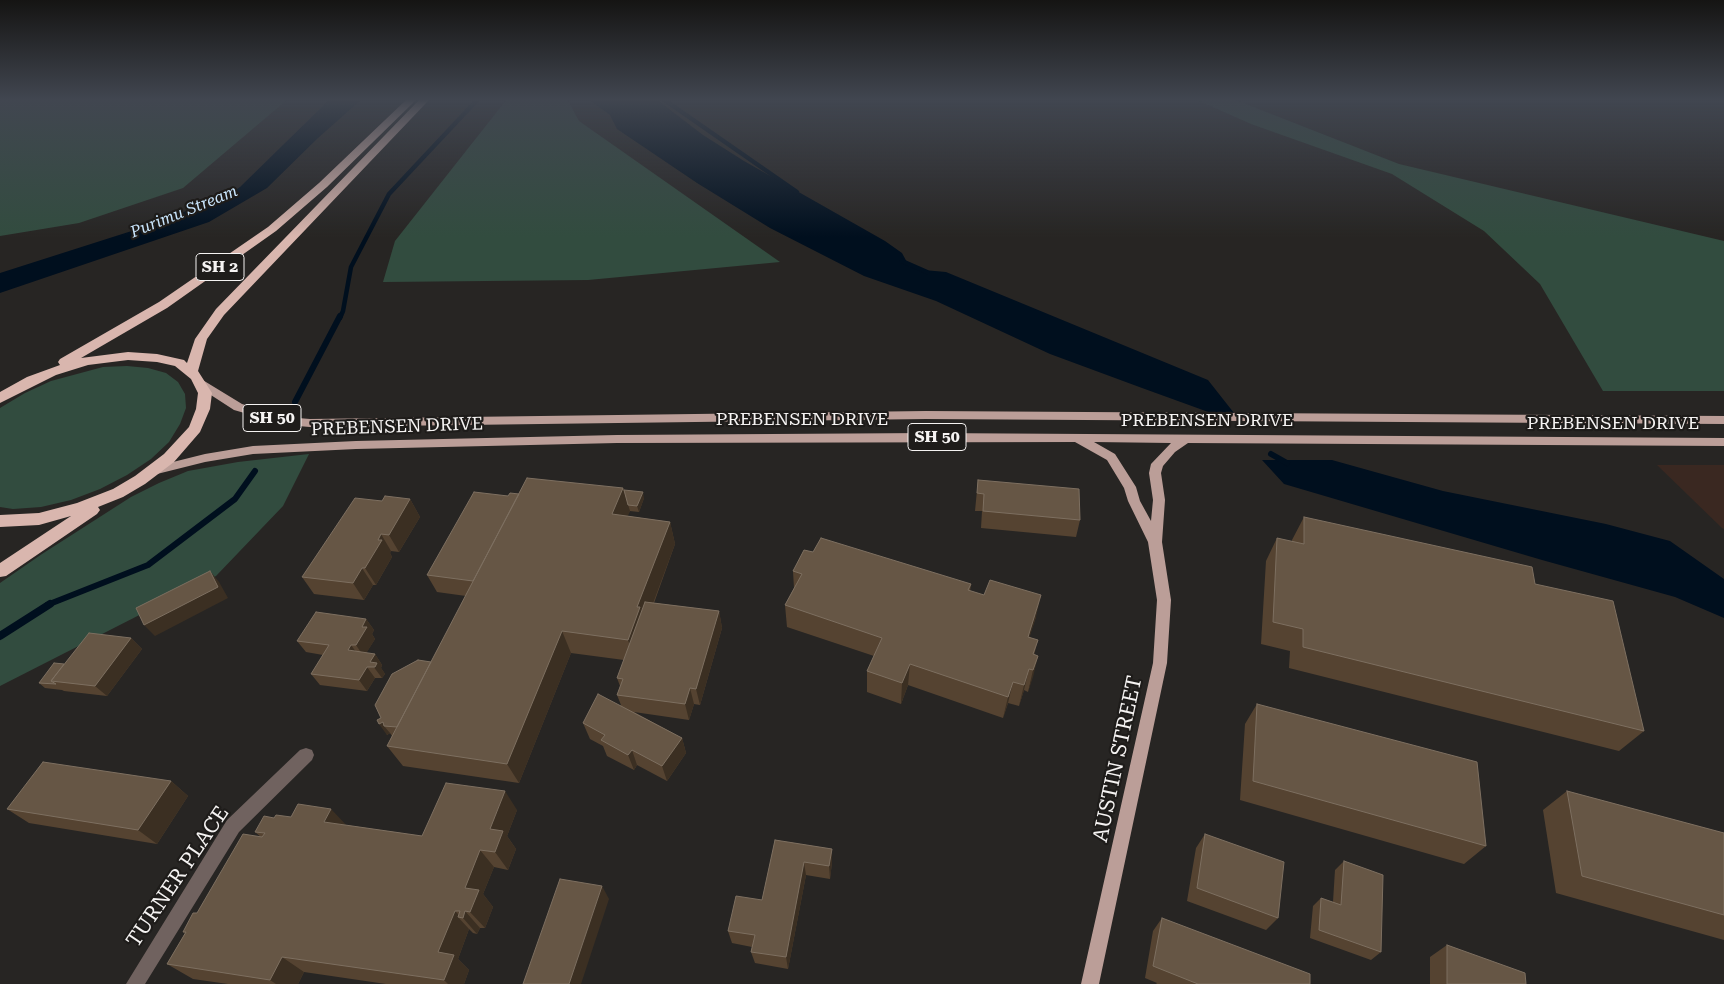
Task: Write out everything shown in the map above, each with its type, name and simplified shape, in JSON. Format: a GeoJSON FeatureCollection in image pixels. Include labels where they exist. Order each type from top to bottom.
{"type":"FeatureCollection","features":[{"type":"Feature","properties":{"kind":"highway","name":"SH 2"},"geometry":{"type":"LineString","coordinates":[[0,398],[163,305],[241,252],[272,229],[365,145]]}},
{"type":"Feature","properties":{"kind":"highway","name":"SH 2"},"geometry":{"type":"LineString","coordinates":[[191,372],[201,339],[220,312],[382,145]]}},
{"type":"Feature","properties":{"kind":"highway"},"geometry":{"type":"LineString","coordinates":[[0,571],[153,471],[181,446],[195,429],[204,403],[205,393],[201,383],[191,372],[170,360],[128,356],[87,362],[39,376]]}},
{"type":"Feature","properties":{"kind":"highway"},"geometry":{"type":"LineString","coordinates":[[0,521],[39,519],[80,508],[118,493]]}},
{"type":"Feature","properties":{"kind":"main road","name":"PREBENSEN DRIVE"},"geometry":{"type":"LineString","coordinates":[[201,383],[238,407],[286,421],[310,424],[696,417],[966,415],[1724,420]]}},
{"type":"Feature","properties":{"kind":"main road","name":"AUSTIN STREET"},"geometry":{"type":"LineString","coordinates":[[1076,438],[1098,448],[1111,457],[1130,487],[1134,501],[1155,542]]}},
{"type":"Feature","properties":{"kind":"main road","name":"PREBENSEN DRIVE"},"geometry":{"type":"LineString","coordinates":[[153,471],[234,453],[356,445],[627,439],[1186,438],[1724,442]]}},
{"type":"Feature","properties":{"kind":"main road","name":"AUSTIN STREET"},"geometry":{"type":"LineString","coordinates":[[1090,984],[1160,663],[1164,600],[1155,542],[1160,500],[1155,473],[1157,464],[1170,449],[1186,438]]}},
{"type":"Feature","properties":{"kind":"street","name":"TURNER PLACE"},"geometry":{"type":"LineString","coordinates":[[135,984],[234,826],[306,755]]}},
{"type":"Feature","properties":{"kind":"shaded area"},"geometry":{"type":"Polygon","coordinates":[[[1657,465],[1724,465],[1724,529],[1722,528],[1657,465]]]}},
{"type":"Feature","properties":{"kind":"green space"},"geometry":{"type":"Polygon","coordinates":[[[0,145],[234,145],[183,188],[79,223],[0,236],[0,145]]]}},
{"type":"Feature","properties":{"kind":"green space"},"geometry":{"type":"Polygon","coordinates":[[[471,145],[613,145],[780,262],[588,280],[383,282],[395,241],[471,145]]]}},
{"type":"Feature","properties":{"kind":"green space"},"geometry":{"type":"Polygon","coordinates":[[[1310,145],[1350,145],[1399,164],[1724,241],[1724,391],[1603,391],[1540,284],[1484,231],[1392,174],[1310,145]]]}},
{"type":"Feature","properties":{"kind":"green space"},"geometry":{"type":"Polygon","coordinates":[[[127,366],[148,368],[166,373],[178,382],[185,394],[186,408],[180,424],[169,442],[151,459],[127,475],[100,489],[71,500],[41,507],[13,509],[0,507],[0,408],[25,393],[51,381],[103,367],[127,366]]]}},
{"type":"Feature","properties":{"kind":"green space"},"geometry":{"type":"Polygon","coordinates":[[[309,454],[283,506],[216,576],[0,686],[0,583],[131,497],[159,483],[188,471],[238,462],[309,454]]]}},
{"type":"Feature","properties":{"kind":"water"},"geometry":{"type":"Polygon","coordinates":[[[283,145],[311,145],[267,188],[209,222],[0,293],[0,273],[213,205],[240,187],[283,145]]]}},
{"type":"Feature","properties":{"kind":"water"},"geometry":{"type":"Polygon","coordinates":[[[641,145],[719,145],[885,241],[902,253],[909,266],[924,270],[946,272],[1208,380],[1234,413],[1211,413],[1050,354],[936,301],[864,276],[770,228],[697,183],[641,145]]]}},
{"type":"Feature","properties":{"kind":"water"},"geometry":{"type":"Polygon","coordinates":[[[1262,460],[1332,460],[1443,491],[1606,524],[1670,541],[1724,579],[1724,618],[1675,597],[1284,484],[1262,460]]]}},
{"type":"Feature","properties":{"kind":"building"},"geometry":{"type":"Polygon","coordinates":[[[527,478],[623,488],[612,514],[670,522],[637,607],[640,607],[628,640],[562,631],[507,764],[387,746],[527,478]]]}},
{"type":"Feature","properties":{"kind":"building"},"geometry":{"type":"Polygon","coordinates":[[[978,480],[1079,489],[1080,520],[983,511],[984,494],[977,493],[978,480]]]}},
{"type":"Feature","properties":{"kind":"building"},"geometry":{"type":"Polygon","coordinates":[[[624,490],[643,492],[637,506],[628,505],[624,490]]]}},
{"type":"Feature","properties":{"kind":"building"},"geometry":{"type":"Polygon","coordinates":[[[474,492],[508,496],[510,493],[519,494],[473,581],[427,575],[474,492]]]}},
{"type":"Feature","properties":{"kind":"building"},"geometry":{"type":"Polygon","coordinates":[[[385,496],[410,499],[389,535],[381,534],[378,540],[382,540],[365,568],[362,568],[353,583],[302,577],[355,498],[382,501],[385,496]]]}},
{"type":"Feature","properties":{"kind":"building"},"geometry":{"type":"Polygon","coordinates":[[[1304,517],[1532,567],[1535,584],[1613,601],[1644,731],[1303,647],[1303,629],[1273,622],[1277,538],[1304,544],[1304,517]]]}},
{"type":"Feature","properties":{"kind":"building"},"geometry":{"type":"Polygon","coordinates":[[[821,538],[971,584],[968,590],[984,595],[990,580],[1041,595],[1028,637],[1038,640],[1033,654],[1038,656],[1033,670],[1029,669],[1024,685],[1013,682],[1008,697],[910,664],[902,683],[867,671],[882,638],[785,605],[802,574],[793,571],[804,550],[813,552],[821,538]]]}},
{"type":"Feature","properties":{"kind":"building"},"geometry":{"type":"Polygon","coordinates":[[[210,571],[218,587],[144,625],[136,608],[210,571]]]}},
{"type":"Feature","properties":{"kind":"building"},"geometry":{"type":"Polygon","coordinates":[[[645,602],[719,611],[696,689],[690,688],[685,704],[617,695],[623,679],[617,678],[645,602]]]}},
{"type":"Feature","properties":{"kind":"building"},"geometry":{"type":"Polygon","coordinates":[[[316,612],[366,619],[362,627],[367,627],[356,645],[351,645],[348,650],[375,654],[370,662],[377,663],[375,667],[367,667],[359,680],[311,674],[329,645],[297,641],[316,612]]]}},
{"type":"Feature","properties":{"kind":"building"},"geometry":{"type":"Polygon","coordinates":[[[89,633],[131,638],[95,686],[51,681],[89,633]]]}},
{"type":"Feature","properties":{"kind":"building"},"geometry":{"type":"Polygon","coordinates":[[[418,660],[431,662],[397,727],[384,726],[383,722],[379,724],[377,720],[381,718],[375,705],[392,674],[418,660]]]}},
{"type":"Feature","properties":{"kind":"building"},"geometry":{"type":"Polygon","coordinates":[[[54,663],[64,664],[51,681],[56,684],[39,683],[54,663]]]}},
{"type":"Feature","properties":{"kind":"building"},"geometry":{"type":"Polygon","coordinates":[[[598,694],[682,738],[662,766],[632,750],[628,755],[601,740],[605,735],[583,723],[598,694]]]}},
{"type":"Feature","properties":{"kind":"building"},"geometry":{"type":"Polygon","coordinates":[[[1257,704],[1477,762],[1486,846],[1253,781],[1257,704]]]}},
{"type":"Feature","properties":{"kind":"building"},"geometry":{"type":"Polygon","coordinates":[[[43,762],[171,781],[138,830],[7,809],[43,762]]]}},
{"type":"Feature","properties":{"kind":"building"},"geometry":{"type":"Polygon","coordinates":[[[446,783],[505,791],[490,829],[503,831],[495,852],[480,850],[465,888],[479,890],[470,912],[465,911],[463,918],[458,917],[460,911],[455,911],[438,952],[454,955],[444,980],[282,957],[270,980],[167,964],[186,932],[183,932],[193,913],[197,913],[243,834],[262,837],[265,833],[255,832],[264,816],[274,818],[276,815],[291,817],[298,804],[331,809],[324,822],[422,836],[446,783]]]}},
{"type":"Feature","properties":{"kind":"building"},"geometry":{"type":"Polygon","coordinates":[[[1567,791],[1724,833],[1724,915],[1582,876],[1567,791]]]}},
{"type":"Feature","properties":{"kind":"building"},"geometry":{"type":"Polygon","coordinates":[[[1205,834],[1284,862],[1278,918],[1197,888],[1205,834]]]}},
{"type":"Feature","properties":{"kind":"building"},"geometry":{"type":"Polygon","coordinates":[[[775,840],[832,849],[829,866],[804,862],[786,957],[751,952],[755,935],[728,931],[736,896],[762,900],[775,840]]]}},
{"type":"Feature","properties":{"kind":"building"},"geometry":{"type":"Polygon","coordinates":[[[1344,861],[1383,875],[1381,952],[1319,930],[1321,898],[1341,905],[1344,861]]]}},
{"type":"Feature","properties":{"kind":"building"},"geometry":{"type":"Polygon","coordinates":[[[560,879],[602,886],[569,984],[523,984],[560,879]]]}},
{"type":"Feature","properties":{"kind":"building"},"geometry":{"type":"Polygon","coordinates":[[[1162,918],[1310,974],[1310,984],[1198,984],[1153,966],[1162,918]]]}},
{"type":"Feature","properties":{"kind":"building"},"geometry":{"type":"Polygon","coordinates":[[[1447,945],[1525,973],[1526,984],[1447,984],[1447,945]]]}},
{"type":"Feature","properties":{"kind":"waterway"},"geometry":{"type":"LineString","coordinates":[[340,318],[351,267],[389,194],[435,145]]}},
{"type":"Feature","properties":{"kind":"waterway"},"geometry":{"type":"LineString","coordinates":[[729,145],[797,192]]}},
{"type":"Feature","properties":{"kind":"waterway","name":"Purimu Stream"},"geometry":{"type":"LineString","coordinates":[[171,219],[227,198]]}},
{"type":"Feature","properties":{"kind":"waterway"},"geometry":{"type":"LineString","coordinates":[[902,261],[927,272]]}},
{"type":"Feature","properties":{"kind":"waterway"},"geometry":{"type":"LineString","coordinates":[[295,402],[340,316]]}},
{"type":"Feature","properties":{"kind":"waterway"},"geometry":{"type":"LineString","coordinates":[[1271,454],[1287,463]]}},
{"type":"Feature","properties":{"kind":"waterway"},"geometry":{"type":"LineString","coordinates":[[47,605],[148,565],[235,499],[255,471]]}},
{"type":"Feature","properties":{"kind":"waterway"},"geometry":{"type":"LineString","coordinates":[[0,636],[50,604]]}}]}
